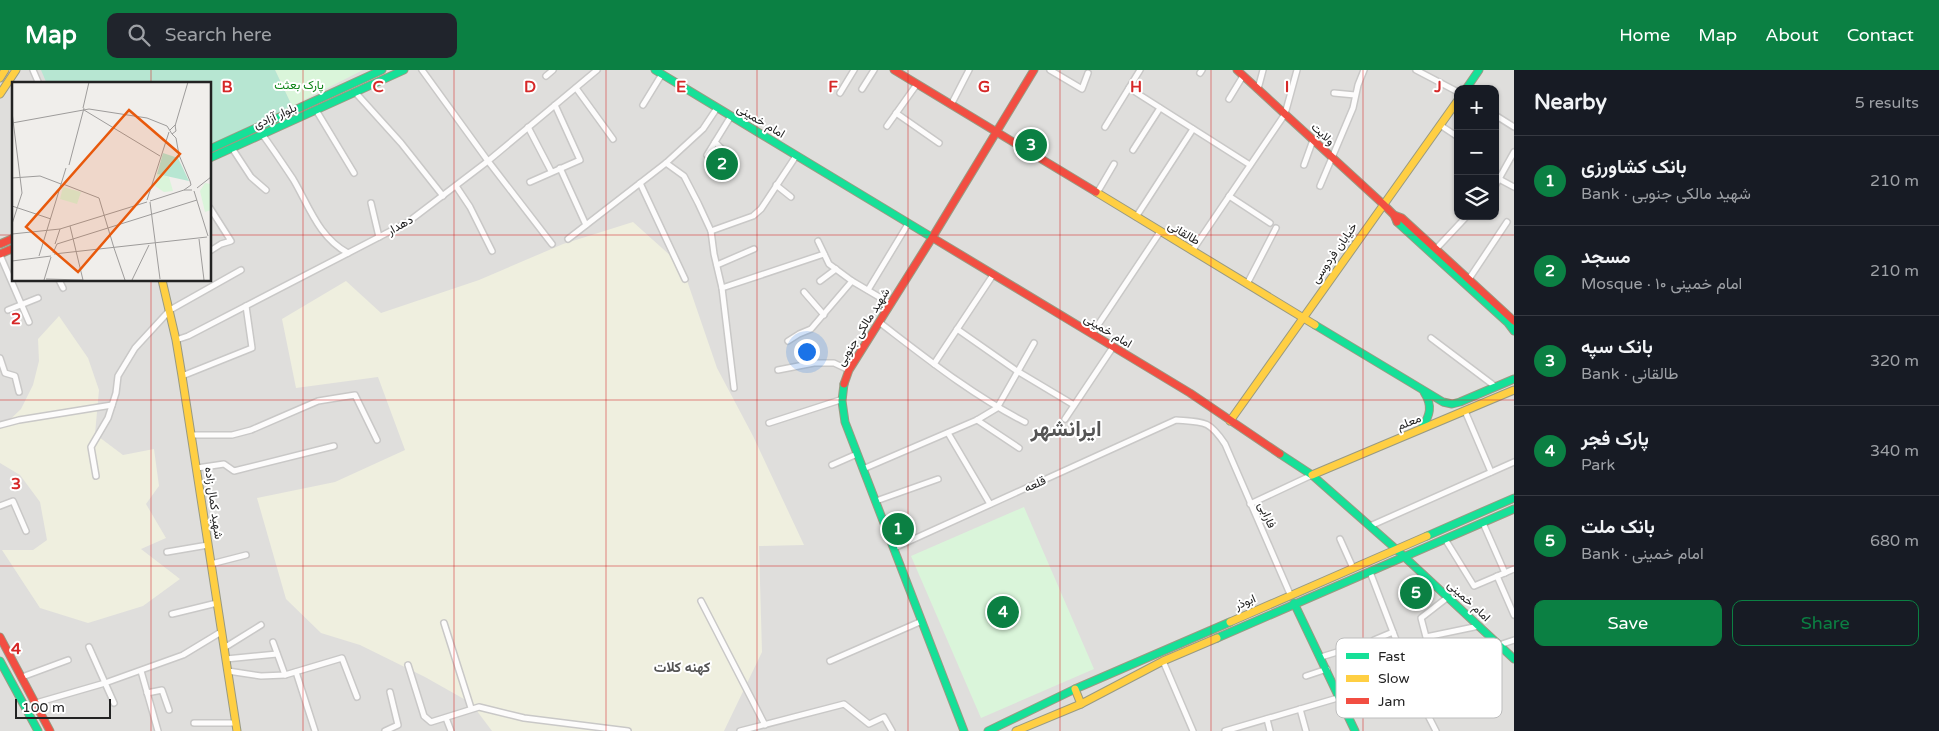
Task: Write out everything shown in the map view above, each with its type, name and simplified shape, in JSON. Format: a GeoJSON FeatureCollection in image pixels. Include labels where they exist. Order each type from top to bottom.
{"type":"FeatureCollection","features":[{"type":"Feature","properties":{"kind":"main road"},"geometry":{"type":"LineString","coordinates":[[0,78],[5,70]]}},
{"type":"Feature","properties":{"kind":"main road"},"geometry":{"type":"LineString","coordinates":[[0,94],[16,70]]}},
{"type":"Feature","properties":{"kind":"main road","name":"بلوار آزادی"},"geometry":{"type":"LineString","coordinates":[[211,149],[382,70]]}},
{"type":"Feature","properties":{"kind":"main road","name":"بلوار آزادی"},"geometry":{"type":"LineString","coordinates":[[211,158],[404,70]]}},
{"type":"Feature","properties":{"kind":"main road","name":"امام خمینی"},"geometry":{"type":"LineString","coordinates":[[655,70],[1190,392],[1230,421],[1312,474],[1492,638]]}},
{"type":"Feature","properties":{"kind":"main road","name":"طالقانی"},"geometry":{"type":"LineString","coordinates":[[894,70],[1443,402],[1452,404],[1496,387]]}},
{"type":"Feature","properties":{"kind":"main road","name":"شهید مالکی جنوبی"},"geometry":{"type":"LineString","coordinates":[[964,731],[845,422],[840,400],[842,386],[849,370],[1034,70]]}},
{"type":"Feature","properties":{"kind":"main road","name":"ولایت"},"geometry":{"type":"LineString","coordinates":[[1237,70],[1383,204],[1394,215],[1397,222],[1511,322]]}},
{"type":"Feature","properties":{"kind":"main road"},"geometry":{"type":"LineString","coordinates":[[1469,85],[1479,70]]}},
{"type":"Feature","properties":{"kind":"main road","name":"خیابان فردوسی"},"geometry":{"type":"LineString","coordinates":[[1230,421],[1454,106]]}},
{"type":"Feature","properties":{"kind":"main road","name":"ولایت"},"geometry":{"type":"LineString","coordinates":[[1394,215],[1402,218],[1436,249],[1511,322]]}},
{"type":"Feature","properties":{"kind":"main road"},"geometry":{"type":"LineString","coordinates":[[0,244],[12,239]]}},
{"type":"Feature","properties":{"kind":"main road"},"geometry":{"type":"LineString","coordinates":[[0,254],[12,249]]}},
{"type":"Feature","properties":{"kind":"main road","name":"شهید کمال زاده"},"geometry":{"type":"LineString","coordinates":[[164,281],[192,435],[237,727]]}},
{"type":"Feature","properties":{"kind":"main road"},"geometry":{"type":"LineString","coordinates":[[1511,322],[1514,331]]}},
{"type":"Feature","properties":{"kind":"main road"},"geometry":{"type":"LineString","coordinates":[[1496,387],[1514,379]]}},
{"type":"Feature","properties":{"kind":"main road"},"geometry":{"type":"LineString","coordinates":[[1422,390],[1430,400],[1431,407],[1430,414],[1422,428]]}},
{"type":"Feature","properties":{"kind":"main road","name":"معلم"},"geometry":{"type":"LineString","coordinates":[[1312,474],[1514,390]]}},
{"type":"Feature","properties":{"kind":"main road","name":"ابوذر"},"geometry":{"type":"LineString","coordinates":[[988,731],[1075,689],[1514,498]]}},
{"type":"Feature","properties":{"kind":"main road","name":"ابوذر"},"geometry":{"type":"LineString","coordinates":[[1016,731],[1081,704],[1163,661],[1294,603],[1514,510]]}},
{"type":"Feature","properties":{"kind":"main road"},"geometry":{"type":"LineString","coordinates":[[1294,603],[1336,687]]}},
{"type":"Feature","properties":{"kind":"main road"},"geometry":{"type":"LineString","coordinates":[[0,637],[50,731]]}},
{"type":"Feature","properties":{"kind":"main road","name":"امام خمینی"},"geometry":{"type":"LineString","coordinates":[[1502,648],[1514,659]]}},
{"type":"Feature","properties":{"kind":"main road"},"geometry":{"type":"LineString","coordinates":[[0,661],[38,731]]}},
{"type":"Feature","properties":{"kind":"main road"},"geometry":{"type":"LineString","coordinates":[[1075,689],[1081,704]]}},
{"type":"Feature","properties":{"kind":"main road"},"geometry":{"type":"LineString","coordinates":[[1350,718],[1355,731]]}},
{"type":"Feature","properties":{"kind":"street"},"geometry":{"type":"LineString","coordinates":[[33,70],[38,82]]}},
{"type":"Feature","properties":{"kind":"street"},"geometry":{"type":"LineString","coordinates":[[422,70],[488,161],[552,244]]}},
{"type":"Feature","properties":{"kind":"street"},"geometry":{"type":"LineString","coordinates":[[546,76],[553,70]]}},
{"type":"Feature","properties":{"kind":"street","name":"دهدار"},"geometry":{"type":"LineString","coordinates":[[176,340],[188,336],[408,222],[488,161],[597,70]]}},
{"type":"Feature","properties":{"kind":"street"},"geometry":{"type":"LineString","coordinates":[[840,93],[854,70]]}},
{"type":"Feature","properties":{"kind":"street"},"geometry":{"type":"LineString","coordinates":[[862,89],[874,70]]}},
{"type":"Feature","properties":{"kind":"street"},"geometry":{"type":"LineString","coordinates":[[951,105],[969,70]]}},
{"type":"Feature","properties":{"kind":"street"},"geometry":{"type":"LineString","coordinates":[[1050,70],[1082,88],[1088,73]]}},
{"type":"Feature","properties":{"kind":"street"},"geometry":{"type":"LineString","coordinates":[[1105,127],[1140,70]]}},
{"type":"Feature","properties":{"kind":"street"},"geometry":{"type":"LineString","coordinates":[[1258,89],[1263,70]]}},
{"type":"Feature","properties":{"kind":"street"},"geometry":{"type":"LineString","coordinates":[[1192,251],[1284,114],[1297,70]]}},
{"type":"Feature","properties":{"kind":"street"},"geometry":{"type":"LineString","coordinates":[[1320,186],[1352,108],[1358,84],[1364,70]]}},
{"type":"Feature","properties":{"kind":"street"},"geometry":{"type":"LineString","coordinates":[[1416,70],[1454,90]]}},
{"type":"Feature","properties":{"kind":"street"},"geometry":{"type":"LineString","coordinates":[[643,105],[662,74]]}},
{"type":"Feature","properties":{"kind":"street"},"geometry":{"type":"LineString","coordinates":[[1229,99],[1243,76]]}},
{"type":"Feature","properties":{"kind":"street"},"geometry":{"type":"LineString","coordinates":[[887,126],[917,84]]}},
{"type":"Feature","properties":{"kind":"street"},"geometry":{"type":"LineString","coordinates":[[576,88],[613,140]]}},
{"type":"Feature","properties":{"kind":"street"},"geometry":{"type":"LineString","coordinates":[[1129,88],[1250,165]]}},
{"type":"Feature","properties":{"kind":"street"},"geometry":{"type":"LineString","coordinates":[[355,92],[401,143],[443,196]]}},
{"type":"Feature","properties":{"kind":"street"},"geometry":{"type":"LineString","coordinates":[[1334,93],[1355,96]]}},
{"type":"Feature","properties":{"kind":"street"},"geometry":{"type":"LineString","coordinates":[[530,182],[551,171],[580,160],[555,105]]}},
{"type":"Feature","properties":{"kind":"street"},"geometry":{"type":"LineString","coordinates":[[568,239],[666,163],[703,129],[717,108]]}},
{"type":"Feature","properties":{"kind":"street"},"geometry":{"type":"LineString","coordinates":[[1133,150],[1160,108]]}},
{"type":"Feature","properties":{"kind":"street"},"geometry":{"type":"LineString","coordinates":[[316,110],[354,173]]}},
{"type":"Feature","properties":{"kind":"street"},"geometry":{"type":"LineString","coordinates":[[896,113],[939,144]]}},
{"type":"Feature","properties":{"kind":"street"},"geometry":{"type":"LineString","coordinates":[[708,155],[731,116]]}},
{"type":"Feature","properties":{"kind":"street"},"geometry":{"type":"LineString","coordinates":[[1499,118],[1514,127]]}},
{"type":"Feature","properties":{"kind":"street"},"geometry":{"type":"LineString","coordinates":[[1440,125],[1454,134]]}},
{"type":"Feature","properties":{"kind":"street"},"geometry":{"type":"LineString","coordinates":[[528,127],[551,171]]}},
{"type":"Feature","properties":{"kind":"street"},"geometry":{"type":"LineString","coordinates":[[1136,217],[1193,129]]}},
{"type":"Feature","properties":{"kind":"street"},"geometry":{"type":"LineString","coordinates":[[262,134],[294,180],[326,236],[336,247],[348,253]]}},
{"type":"Feature","properties":{"kind":"street"},"geometry":{"type":"LineString","coordinates":[[1304,164],[1313,140]]}},
{"type":"Feature","properties":{"kind":"street"},"geometry":{"type":"LineString","coordinates":[[715,142],[726,153]]}},
{"type":"Feature","properties":{"kind":"street"},"geometry":{"type":"LineString","coordinates":[[232,148],[251,177],[266,190]]}},
{"type":"Feature","properties":{"kind":"street"},"geometry":{"type":"LineString","coordinates":[[1514,152],[1499,179],[1514,187]]}},
{"type":"Feature","properties":{"kind":"street"},"geometry":{"type":"LineString","coordinates":[[711,231],[753,216],[761,209],[796,156]]}},
{"type":"Feature","properties":{"kind":"street"},"geometry":{"type":"LineString","coordinates":[[666,163],[684,176],[711,231],[722,288],[734,388]]}},
{"type":"Feature","properties":{"kind":"street"},"geometry":{"type":"LineString","coordinates":[[1097,194],[1114,164]]}},
{"type":"Feature","properties":{"kind":"street"},"geometry":{"type":"LineString","coordinates":[[560,168],[586,225]]}},
{"type":"Feature","properties":{"kind":"street"},"geometry":{"type":"LineString","coordinates":[[640,183],[686,279]]}},
{"type":"Feature","properties":{"kind":"street"},"geometry":{"type":"LineString","coordinates":[[456,186],[470,207],[492,251]]}},
{"type":"Feature","properties":{"kind":"street"},"geometry":{"type":"LineString","coordinates":[[776,186],[790,197]]}},
{"type":"Feature","properties":{"kind":"street"},"geometry":{"type":"LineString","coordinates":[[1229,196],[1270,223]]}},
{"type":"Feature","properties":{"kind":"street"},"geometry":{"type":"LineString","coordinates":[[372,203],[379,237]]}},
{"type":"Feature","properties":{"kind":"street"},"geometry":{"type":"LineString","coordinates":[[211,210],[230,241],[211,250]]}},
{"type":"Feature","properties":{"kind":"street"},"geometry":{"type":"LineString","coordinates":[[1436,249],[1463,220]]}},
{"type":"Feature","properties":{"kind":"street"},"geometry":{"type":"LineString","coordinates":[[1469,280],[1507,222]]}},
{"type":"Feature","properties":{"kind":"street"},"geometry":{"type":"LineString","coordinates":[[868,290],[908,224]]}},
{"type":"Feature","properties":{"kind":"street"},"geometry":{"type":"LineString","coordinates":[[1247,284],[1276,228]]}},
{"type":"Feature","properties":{"kind":"street"},"geometry":{"type":"LineString","coordinates":[[1092,334],[1160,232]]}},
{"type":"Feature","properties":{"kind":"street"},"geometry":{"type":"LineString","coordinates":[[818,241],[829,264],[852,281],[891,304]]}},
{"type":"Feature","properties":{"kind":"street"},"geometry":{"type":"LineString","coordinates":[[717,266],[754,248]]}},
{"type":"Feature","properties":{"kind":"street"},"geometry":{"type":"LineString","coordinates":[[0,254],[29,322]]}},
{"type":"Feature","properties":{"kind":"street"},"geometry":{"type":"LineString","coordinates":[[722,288],[824,254]]}},
{"type":"Feature","properties":{"kind":"street"},"geometry":{"type":"LineString","coordinates":[[820,281],[836,269]]}},
{"type":"Feature","properties":{"kind":"street"},"geometry":{"type":"LineString","coordinates":[[96,476],[91,447],[108,418],[118,376],[135,348],[170,310],[241,270]]}},
{"type":"Feature","properties":{"kind":"street"},"geometry":{"type":"LineString","coordinates":[[934,364],[993,275]]}},
{"type":"Feature","properties":{"kind":"street"},"geometry":{"type":"LineString","coordinates":[[60,281],[63,288]]}},
{"type":"Feature","properties":{"kind":"street"},"geometry":{"type":"LineString","coordinates":[[788,341],[811,328],[852,281]]}},
{"type":"Feature","properties":{"kind":"street"},"geometry":{"type":"LineString","coordinates":[[804,292],[824,315]]}},
{"type":"Feature","properties":{"kind":"street"},"geometry":{"type":"LineString","coordinates":[[8,310],[38,298]]}},
{"type":"Feature","properties":{"kind":"street"},"geometry":{"type":"LineString","coordinates":[[182,376],[252,348],[246,306]]}},
{"type":"Feature","properties":{"kind":"street"},"geometry":{"type":"LineString","coordinates":[[879,322],[934,364],[997,408],[1025,422]]}},
{"type":"Feature","properties":{"kind":"street"},"geometry":{"type":"LineString","coordinates":[[957,329],[1017,371],[1074,405]]}},
{"type":"Feature","properties":{"kind":"street"},"geometry":{"type":"LineString","coordinates":[[1431,338],[1496,387]]}},
{"type":"Feature","properties":{"kind":"street"},"geometry":{"type":"LineString","coordinates":[[863,469],[977,420],[997,408],[1034,343]]}},
{"type":"Feature","properties":{"kind":"street"},"geometry":{"type":"LineString","coordinates":[[1066,419],[1113,347]]}},
{"type":"Feature","properties":{"kind":"street"},"geometry":{"type":"LineString","coordinates":[[0,358],[5,372],[15,376],[19,392]]}},
{"type":"Feature","properties":{"kind":"street"},"geometry":{"type":"LineString","coordinates":[[778,370],[821,363],[834,363],[849,370]]}},
{"type":"Feature","properties":{"kind":"street"},"geometry":{"type":"LineString","coordinates":[[192,435],[232,435],[251,430],[318,401],[356,395],[377,440]]}},
{"type":"Feature","properties":{"kind":"street"},"geometry":{"type":"LineString","coordinates":[[769,423],[840,400]]}},
{"type":"Feature","properties":{"kind":"street"},"geometry":{"type":"LineString","coordinates":[[0,425],[19,420],[112,405]]}},
{"type":"Feature","properties":{"kind":"street"},"geometry":{"type":"LineString","coordinates":[[1465,411],[1491,472]]}},
{"type":"Feature","properties":{"kind":"street"},"geometry":{"type":"LineString","coordinates":[[977,420],[1019,448]]}},
{"type":"Feature","properties":{"kind":"street","name":"فارابی"},"geometry":{"type":"LineString","coordinates":[[1176,420],[1202,422],[1209,425],[1225,444],[1290,594]]}},
{"type":"Feature","properties":{"kind":"street","name":"قلعه"},"geometry":{"type":"LineString","coordinates":[[894,548],[1176,420]]}},
{"type":"Feature","properties":{"kind":"street"},"geometry":{"type":"LineString","coordinates":[[948,433],[990,504]]}},
{"type":"Feature","properties":{"kind":"street"},"geometry":{"type":"LineString","coordinates":[[197,468],[224,464],[234,471],[334,446]]}},
{"type":"Feature","properties":{"kind":"street"},"geometry":{"type":"LineString","coordinates":[[832,465],[857,454]]}},
{"type":"Feature","properties":{"kind":"street"},"geometry":{"type":"LineString","coordinates":[[1370,526],[1514,462]]}},
{"type":"Feature","properties":{"kind":"street"},"geometry":{"type":"LineString","coordinates":[[1250,504],[1312,474]]}},
{"type":"Feature","properties":{"kind":"street"},"geometry":{"type":"LineString","coordinates":[[876,501],[938,479]]}},
{"type":"Feature","properties":{"kind":"street"},"geometry":{"type":"LineString","coordinates":[[0,506],[14,501],[26,530]]}},
{"type":"Feature","properties":{"kind":"street"},"geometry":{"type":"LineString","coordinates":[[1483,523],[1505,573]]}},
{"type":"Feature","properties":{"kind":"street"},"geometry":{"type":"LineString","coordinates":[[1340,539],[1352,568]]}},
{"type":"Feature","properties":{"kind":"street"},"geometry":{"type":"LineString","coordinates":[[1445,539],[1474,586],[1514,569]]}},
{"type":"Feature","properties":{"kind":"street"},"geometry":{"type":"LineString","coordinates":[[167,552],[208,545]]}},
{"type":"Feature","properties":{"kind":"street"},"geometry":{"type":"LineString","coordinates":[[211,564],[246,555]]}},
{"type":"Feature","properties":{"kind":"street"},"geometry":{"type":"LineString","coordinates":[[1370,572],[1395,638]]}},
{"type":"Feature","properties":{"kind":"street"},"geometry":{"type":"LineString","coordinates":[[1497,576],[1514,615]]}},
{"type":"Feature","properties":{"kind":"street"},"geometry":{"type":"LineString","coordinates":[[1448,597],[1421,618],[1426,637],[1479,626]]}},
{"type":"Feature","properties":{"kind":"street"},"geometry":{"type":"LineString","coordinates":[[702,601],[765,726]]}},
{"type":"Feature","properties":{"kind":"street"},"geometry":{"type":"LineString","coordinates":[[172,614],[217,602]]}},
{"type":"Feature","properties":{"kind":"street"},"geometry":{"type":"LineString","coordinates":[[830,661],[922,621]]}},
{"type":"Feature","properties":{"kind":"street"},"geometry":{"type":"LineString","coordinates":[[444,622],[471,708]]}},
{"type":"Feature","properties":{"kind":"street"},"geometry":{"type":"LineString","coordinates":[[224,648],[262,625]]}},
{"type":"Feature","properties":{"kind":"street"},"geometry":{"type":"LineString","coordinates":[[36,704],[105,683],[184,655],[221,632]]}},
{"type":"Feature","properties":{"kind":"street"},"geometry":{"type":"LineString","coordinates":[[1379,638],[1393,632]]}},
{"type":"Feature","properties":{"kind":"street"},"geometry":{"type":"LineString","coordinates":[[1502,644],[1514,640]]}},
{"type":"Feature","properties":{"kind":"street"},"geometry":{"type":"LineString","coordinates":[[273,642],[285,675]]}},
{"type":"Feature","properties":{"kind":"street"},"geometry":{"type":"LineString","coordinates":[[89,648],[114,703]]}},
{"type":"Feature","properties":{"kind":"street"},"geometry":{"type":"LineString","coordinates":[[1321,657],[1336,652]]}},
{"type":"Feature","properties":{"kind":"street"},"geometry":{"type":"LineString","coordinates":[[226,660],[277,654]]}},
{"type":"Feature","properties":{"kind":"street"},"geometry":{"type":"LineString","coordinates":[[228,671],[261,676],[285,675],[342,658],[357,697]]}},
{"type":"Feature","properties":{"kind":"street"},"geometry":{"type":"LineString","coordinates":[[22,678],[68,660]]}},
{"type":"Feature","properties":{"kind":"street"},"geometry":{"type":"LineString","coordinates":[[1163,661],[1193,731]]}},
{"type":"Feature","properties":{"kind":"street"},"geometry":{"type":"LineString","coordinates":[[408,664],[424,716],[431,722],[479,707],[524,718],[628,731]]}},
{"type":"Feature","properties":{"kind":"street"},"geometry":{"type":"LineString","coordinates":[[1306,676],[1327,669]]}},
{"type":"Feature","properties":{"kind":"street"},"geometry":{"type":"LineString","coordinates":[[141,671],[158,731]]}},
{"type":"Feature","properties":{"kind":"street"},"geometry":{"type":"LineString","coordinates":[[296,672],[315,731]]}},
{"type":"Feature","properties":{"kind":"street"},"geometry":{"type":"LineString","coordinates":[[147,693],[162,690],[168,710]]}},
{"type":"Feature","properties":{"kind":"street"},"geometry":{"type":"LineString","coordinates":[[388,730],[398,725],[390,692]]}},
{"type":"Feature","properties":{"kind":"street"},"geometry":{"type":"LineString","coordinates":[[1225,731],[1234,730],[1336,698]]}},
{"type":"Feature","properties":{"kind":"street"},"geometry":{"type":"LineString","coordinates":[[740,731],[844,704],[869,724],[884,717],[892,731]]}},
{"type":"Feature","properties":{"kind":"street"},"geometry":{"type":"LineString","coordinates":[[1300,709],[1306,731]]}},
{"type":"Feature","properties":{"kind":"street"},"geometry":{"type":"LineString","coordinates":[[446,718],[451,731]]}},
{"type":"Feature","properties":{"kind":"street"},"geometry":{"type":"LineString","coordinates":[[1429,718],[1436,731]]}},
{"type":"Feature","properties":{"kind":"street"},"geometry":{"type":"LineString","coordinates":[[1268,719],[1270,731]]}},
{"type":"Feature","properties":{"kind":"street"},"geometry":{"type":"LineString","coordinates":[[194,723],[237,727]]}},
{"type":"Feature","properties":{"kind":"shaded area"},"geometry":{"type":"Polygon","coordinates":[[[0,70],[1514,70],[1514,731],[0,731],[0,70]]]}},
{"type":"Feature","properties":{"kind":"green space"},"geometry":{"type":"Polygon","coordinates":[[[41,70],[275,70],[292,106],[211,145],[211,82],[46,82],[41,70]]]}},
{"type":"Feature","properties":{"kind":"green space","name":"پارک بعثت"},"geometry":{"type":"Polygon","coordinates":[[[275,70],[363,70],[292,106],[275,70]]]}},
{"type":"Feature","properties":{"kind":"green space"},"geometry":{"type":"Polygon","coordinates":[[[633,222],[682,266],[717,368],[753,436],[804,545],[759,546],[762,652],[724,731],[492,731],[471,703],[425,677],[360,645],[321,633],[286,599],[257,498],[335,482],[405,450],[378,377],[296,388],[282,319],[346,281],[381,313],[479,280],[563,244],[633,222]]]}},
{"type":"Feature","properties":{"kind":"green space"},"geometry":{"type":"Polygon","coordinates":[[[59,316],[88,358],[99,390],[95,434],[123,455],[154,449],[159,486],[146,504],[166,538],[141,549],[180,579],[143,606],[88,623],[40,608],[2,550],[33,550],[47,540],[40,502],[20,475],[0,463],[0,429],[21,409],[33,385],[39,361],[38,339],[59,316]]]}},
{"type":"Feature","properties":{"kind":"green space"},"geometry":{"type":"Polygon","coordinates":[[[1024,507],[1094,669],[981,718],[911,556],[1024,507]]]}},
{"type":"Feature","properties":{"kind":"traffic: fast"},"geometry":{"type":"LineString","coordinates":[[211,149],[382,70]]}},
{"type":"Feature","properties":{"kind":"traffic: fast"},"geometry":{"type":"LineString","coordinates":[[211,158],[404,70]]}},
{"type":"Feature","properties":{"kind":"traffic: fast"},"geometry":{"type":"LineString","coordinates":[[655,70],[933,238]]}},
{"type":"Feature","properties":{"kind":"traffic: fast"},"geometry":{"type":"LineString","coordinates":[[1469,85],[1479,70]]}},
{"type":"Feature","properties":{"kind":"traffic: fast"},"geometry":{"type":"LineString","coordinates":[[1397,222],[1508,323],[1514,331]]}},
{"type":"Feature","properties":{"kind":"traffic: fast"},"geometry":{"type":"LineString","coordinates":[[1315,325],[1443,402],[1452,404],[1460,402],[1514,379]]}},
{"type":"Feature","properties":{"kind":"traffic: fast"},"geometry":{"type":"LineString","coordinates":[[844,384],[842,401],[845,422],[964,731]]}},
{"type":"Feature","properties":{"kind":"traffic: fast"},"geometry":{"type":"LineString","coordinates":[[1422,428],[1429,410],[1429,402],[1424,392]]}},
{"type":"Feature","properties":{"kind":"traffic: fast"},"geometry":{"type":"LineString","coordinates":[[1280,454],[1312,475],[1397,550],[1491,638]]}},
{"type":"Feature","properties":{"kind":"traffic: fast"},"geometry":{"type":"LineString","coordinates":[[1427,536],[1514,498]]}},
{"type":"Feature","properties":{"kind":"traffic: fast"},"geometry":{"type":"LineString","coordinates":[[1217,638],[1514,509]]}},
{"type":"Feature","properties":{"kind":"traffic: fast"},"geometry":{"type":"LineString","coordinates":[[1294,603],[1336,691]]}},
{"type":"Feature","properties":{"kind":"traffic: fast"},"geometry":{"type":"LineString","coordinates":[[988,731],[1075,689],[1230,622]]}},
{"type":"Feature","properties":{"kind":"traffic: fast"},"geometry":{"type":"LineString","coordinates":[[1502,648],[1514,659]]}},
{"type":"Feature","properties":{"kind":"traffic: fast"},"geometry":{"type":"LineString","coordinates":[[0,661],[38,731]]}},
{"type":"Feature","properties":{"kind":"traffic: fast"},"geometry":{"type":"LineString","coordinates":[[1349,718],[1355,731]]}},
{"type":"Feature","properties":{"kind":"traffic: slow"},"geometry":{"type":"LineString","coordinates":[[0,78],[5,70]]}},
{"type":"Feature","properties":{"kind":"traffic: slow"},"geometry":{"type":"LineString","coordinates":[[0,94],[16,70]]}},
{"type":"Feature","properties":{"kind":"traffic: slow"},"geometry":{"type":"LineString","coordinates":[[1230,421],[1454,106]]}},
{"type":"Feature","properties":{"kind":"traffic: slow"},"geometry":{"type":"LineString","coordinates":[[1096,192],[1315,325]]}},
{"type":"Feature","properties":{"kind":"traffic: slow"},"geometry":{"type":"LineString","coordinates":[[162,281],[182,376],[237,731]]}},
{"type":"Feature","properties":{"kind":"traffic: slow"},"geometry":{"type":"LineString","coordinates":[[1312,475],[1514,390]]}},
{"type":"Feature","properties":{"kind":"traffic: slow"},"geometry":{"type":"LineString","coordinates":[[1230,622],[1427,536]]}},
{"type":"Feature","properties":{"kind":"traffic: slow"},"geometry":{"type":"LineString","coordinates":[[1016,731],[1081,704],[1163,661],[1217,638]]}},
{"type":"Feature","properties":{"kind":"traffic: slow"},"geometry":{"type":"LineString","coordinates":[[1075,689],[1081,704]]}},
{"type":"Feature","properties":{"kind":"traffic: jam"},"geometry":{"type":"LineString","coordinates":[[894,70],[1096,192]]}},
{"type":"Feature","properties":{"kind":"traffic: jam"},"geometry":{"type":"LineString","coordinates":[[844,384],[849,370],[1034,70]]}},
{"type":"Feature","properties":{"kind":"traffic: jam"},"geometry":{"type":"LineString","coordinates":[[1237,70],[1383,204],[1394,215],[1397,222]]}},
{"type":"Feature","properties":{"kind":"traffic: jam"},"geometry":{"type":"LineString","coordinates":[[1394,215],[1402,218],[1514,321]]}},
{"type":"Feature","properties":{"kind":"traffic: jam"},"geometry":{"type":"LineString","coordinates":[[933,238],[1190,393],[1280,454]]}},
{"type":"Feature","properties":{"kind":"traffic: jam"},"geometry":{"type":"LineString","coordinates":[[0,244],[12,239]]}},
{"type":"Feature","properties":{"kind":"traffic: jam"},"geometry":{"type":"LineString","coordinates":[[0,254],[12,249]]}},
{"type":"Feature","properties":{"kind":"traffic: jam"},"geometry":{"type":"LineString","coordinates":[[0,637],[50,731]]}},
{"type":"Feature","properties":{"kind":"place","name":"بانک سپه"},"geometry":{"type":"Point","coordinates":[1031,145]}},
{"type":"Feature","properties":{"kind":"place","name":"مسجد"},"geometry":{"type":"Point","coordinates":[722,164]}},
{"type":"Feature","properties":{"kind":"place","name":"بانک کشاورزی"},"geometry":{"type":"Point","coordinates":[898,529]}},
{"type":"Feature","properties":{"kind":"place","name":"بانک ملت"},"geometry":{"type":"Point","coordinates":[1416,593]}},
{"type":"Feature","properties":{"kind":"place","name":"پارک فجر"},"geometry":{"type":"Point","coordinates":[1003,612]}},
{"type":"Feature","properties":{"kind":"district","name":"ایرانشهر"},"geometry":{"type":"Point","coordinates":[1066,428]}},
{"type":"Feature","properties":{"kind":"district","name":"کهنه کلات"},"geometry":{"type":"Point","coordinates":[682,667]}}]}
